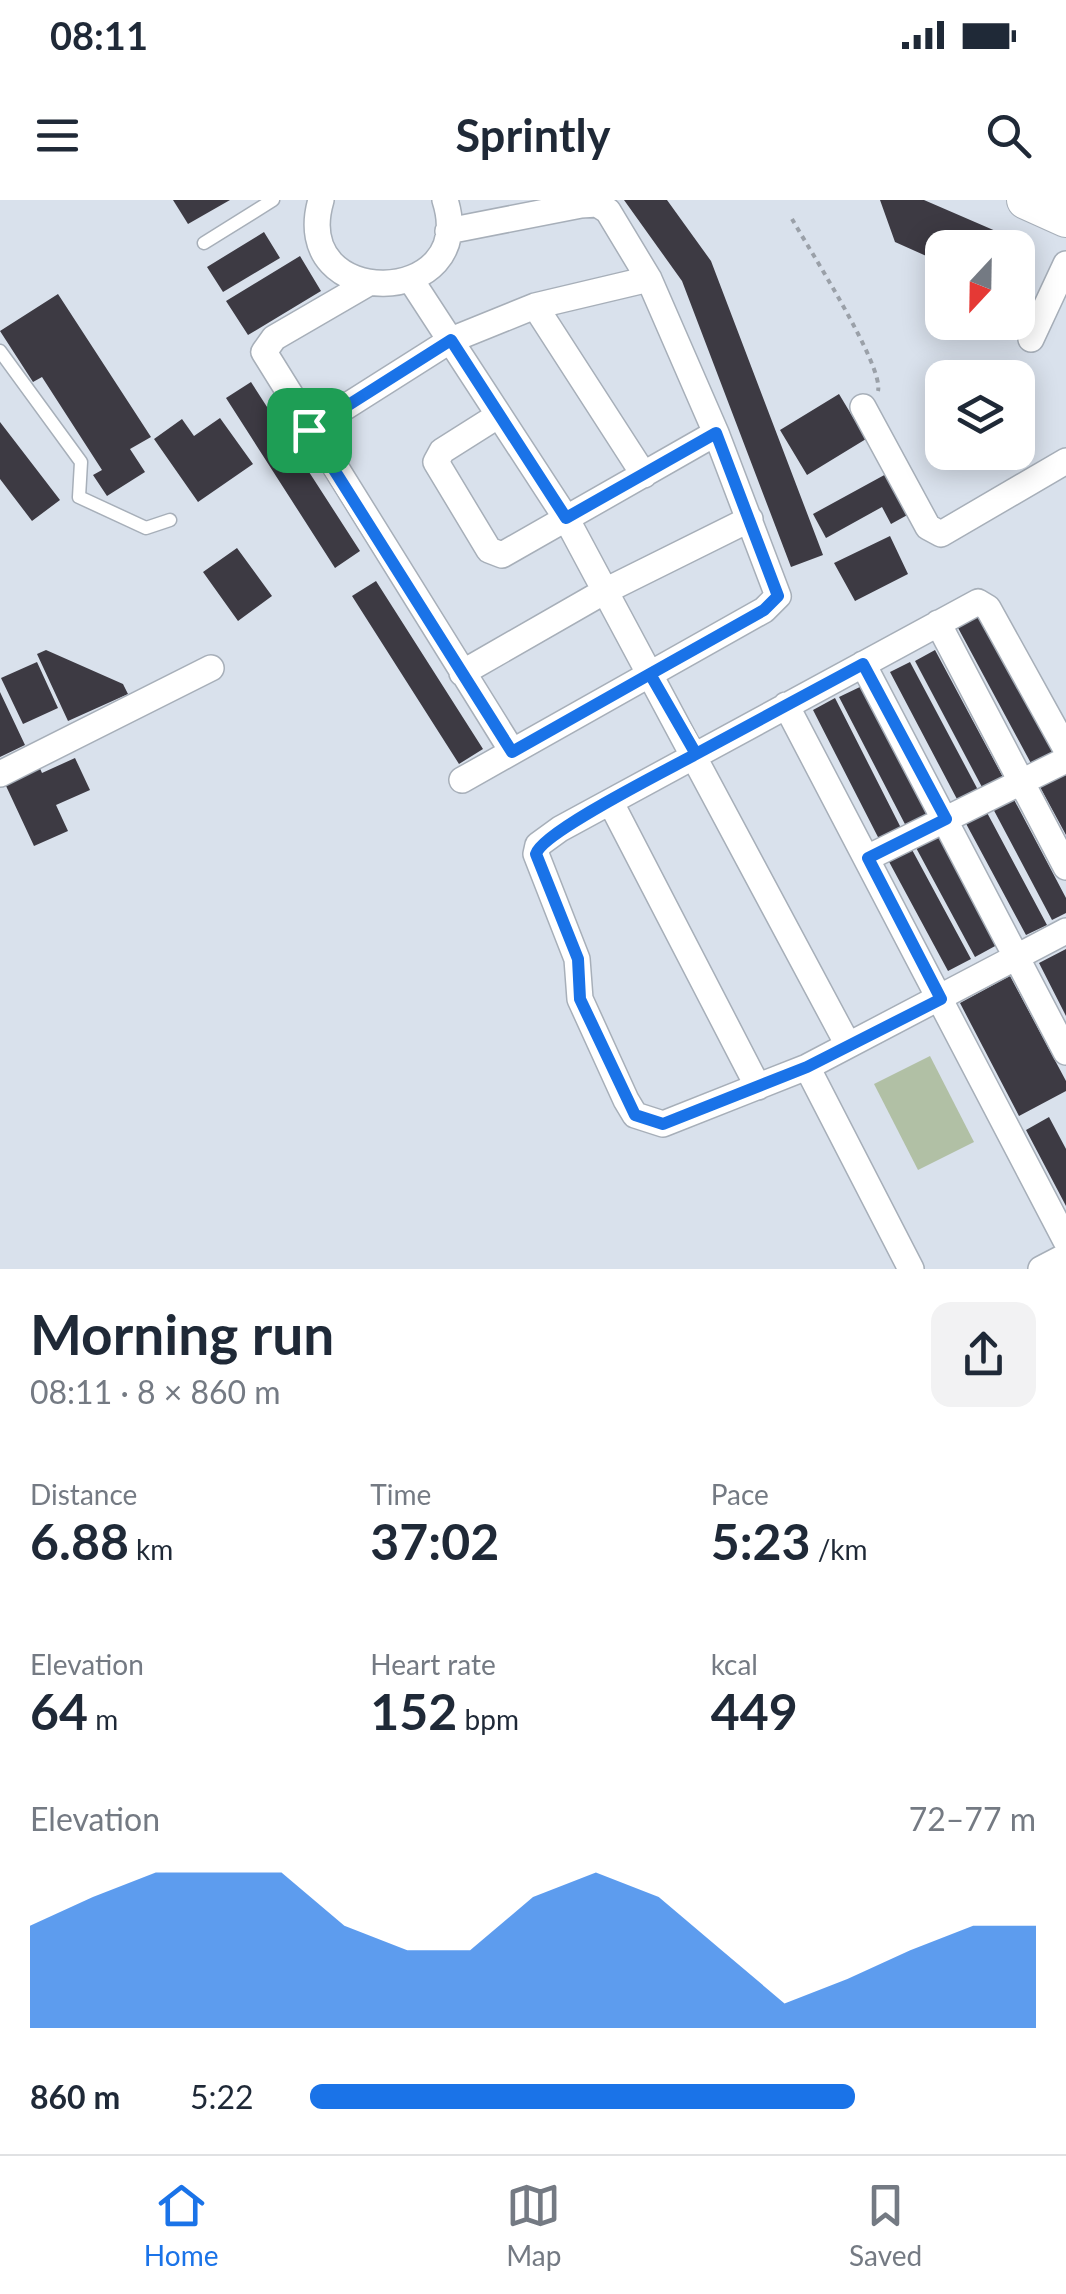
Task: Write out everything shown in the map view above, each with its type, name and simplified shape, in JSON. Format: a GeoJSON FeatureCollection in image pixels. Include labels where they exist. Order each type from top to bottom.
{"type":"FeatureCollection","features":[{"type":"Feature","properties":{"kind":"main road"},"geometry":{"type":"LineString","coordinates":[[1026,200],[1066,218]]}},
{"type":"Feature","properties":{"kind":"street"},"geometry":{"type":"LineString","coordinates":[[321,200],[319,236],[329,258],[346,275],[367,284],[390,286],[411,280],[429,268],[442,251],[448,231],[445,200]]}},
{"type":"Feature","properties":{"kind":"street"},"geometry":{"type":"LineString","coordinates":[[448,231],[597,204],[618,226],[649,279],[777,584],[775,602],[462,780]]}},
{"type":"Feature","properties":{"kind":"street"},"geometry":{"type":"LineString","coordinates":[[1035,332],[1066,264]]}},
{"type":"Feature","properties":{"kind":"street"},"geometry":{"type":"LineString","coordinates":[[309,430],[451,340],[535,306],[649,279]]}},
{"type":"Feature","properties":{"kind":"street"},"geometry":{"type":"LineString","coordinates":[[411,280],[566,518],[696,754],[848,1046]]}},
{"type":"Feature","properties":{"kind":"street"},"geometry":{"type":"LineString","coordinates":[[367,284],[266,345],[266,357],[512,752]]}},
{"type":"Feature","properties":{"kind":"street"},"geometry":{"type":"LineString","coordinates":[[535,306],[644,475]]}},
{"type":"Feature","properties":{"kind":"street"},"geometry":{"type":"LineString","coordinates":[[863,408],[928,527],[941,534],[1066,462]]}},
{"type":"Feature","properties":{"kind":"street"},"geometry":{"type":"LineString","coordinates":[[499,414],[442,452],[436,462],[489,550],[502,556],[716,433]]}},
{"type":"Feature","properties":{"kind":"street"},"geometry":{"type":"LineString","coordinates":[[462,673],[605,591],[750,518]]}},
{"type":"Feature","properties":{"kind":"street"},"geometry":{"type":"LineString","coordinates":[[1066,749],[988,608],[978,602],[546,837],[536,854],[578,959],[580,999],[626,1100],[635,1115],[663,1124],[807,1067],[1066,931]]}},
{"type":"Feature","properties":{"kind":"street"},"geometry":{"type":"LineString","coordinates":[[938,623],[1066,868]]}},
{"type":"Feature","properties":{"kind":"street"},"geometry":{"type":"LineString","coordinates":[[863,664],[1066,1052]]}},
{"type":"Feature","properties":{"kind":"street"},"geometry":{"type":"LineString","coordinates":[[0,774],[211,668]]}},
{"type":"Feature","properties":{"kind":"street"},"geometry":{"type":"LineString","coordinates":[[786,705],[1066,1241]]}},
{"type":"Feature","properties":{"kind":"street"},"geometry":{"type":"LineString","coordinates":[[868,858],[1066,760]]}},
{"type":"Feature","properties":{"kind":"street"},"geometry":{"type":"LineString","coordinates":[[611,802],[758,1087]]}},
{"type":"Feature","properties":{"kind":"street"},"geometry":{"type":"LineString","coordinates":[[807,1067],[911,1269]]}},
{"type":"Feature","properties":{"kind":"street"},"geometry":{"type":"LineString","coordinates":[[1042,1269],[1066,1256]]}},
{"type":"Feature","properties":{"kind":"lane"},"geometry":{"type":"LineString","coordinates":[[204,243],[273,200]]}},
{"type":"Feature","properties":{"kind":"lane"},"geometry":{"type":"LineString","coordinates":[[0,351],[81,462],[79,496],[146,528],[170,520]]}},
{"type":"Feature","properties":{"kind":"path"},"geometry":{"type":"LineString","coordinates":[[792,219],[870,354],[880,380],[877,392],[863,408]]}},
{"type":"Feature","properties":{"kind":"green space"},"geometry":{"type":"Polygon","coordinates":[[[930,1056],[974,1142],[918,1170],[874,1084],[930,1056]]]}},
{"type":"Feature","properties":{"kind":"building"},"geometry":{"type":"Polygon","coordinates":[[[173,200],[230,200],[188,224],[173,200]]]}},
{"type":"Feature","properties":{"kind":"building"},"geometry":{"type":"Polygon","coordinates":[[[624,200],[667,200],[711,261],[823,555],[791,567],[682,281],[624,200]]]}},
{"type":"Feature","properties":{"kind":"building"},"geometry":{"type":"Polygon","coordinates":[[[880,200],[924,200],[993,230],[925,230],[925,255],[895,242],[880,200]]]}},
{"type":"Feature","properties":{"kind":"building"},"geometry":{"type":"Polygon","coordinates":[[[264,232],[280,258],[223,292],[207,267],[264,232]]]}},
{"type":"Feature","properties":{"kind":"building"},"geometry":{"type":"Polygon","coordinates":[[[300,256],[321,291],[248,335],[226,301],[300,256]]]}},
{"type":"Feature","properties":{"kind":"building"},"geometry":{"type":"Polygon","coordinates":[[[58,294],[151,437],[130,449],[145,472],[107,496],[93,475],[102,470],[42,377],[33,382],[0,331],[58,294]]]}},
{"type":"Feature","properties":{"kind":"building"},"geometry":{"type":"Polygon","coordinates":[[[251,382],[360,551],[335,568],[226,398],[251,382]]]}},
{"type":"Feature","properties":{"kind":"building"},"geometry":{"type":"Polygon","coordinates":[[[839,394],[866,439],[807,475],[780,430],[839,394]]]}},
{"type":"Feature","properties":{"kind":"building"},"geometry":{"type":"Polygon","coordinates":[[[220,418],[253,464],[198,502],[154,439],[182,419],[194,436],[220,418]]]}},
{"type":"Feature","properties":{"kind":"building"},"geometry":{"type":"Polygon","coordinates":[[[0,422],[60,500],[32,521],[0,479],[0,422]]]}},
{"type":"Feature","properties":{"kind":"building"},"geometry":{"type":"Polygon","coordinates":[[[888,473],[911,513],[891,524],[882,507],[826,538],[813,514],[888,473]]]}},
{"type":"Feature","properties":{"kind":"building"},"geometry":{"type":"Polygon","coordinates":[[[890,536],[908,574],[855,601],[834,563],[890,536]]]}},
{"type":"Feature","properties":{"kind":"building"},"geometry":{"type":"Polygon","coordinates":[[[237,548],[272,596],[238,621],[203,572],[237,548]]]}},
{"type":"Feature","properties":{"kind":"building"},"geometry":{"type":"Polygon","coordinates":[[[376,581],[483,749],[459,764],[352,596],[376,581]]]}},
{"type":"Feature","properties":{"kind":"building"},"geometry":{"type":"Polygon","coordinates":[[[979,615],[1055,755],[1033,767],[957,626],[979,615]]]}},
{"type":"Feature","properties":{"kind":"building"},"geometry":{"type":"Polygon","coordinates":[[[46,650],[123,684],[128,694],[68,721],[37,654],[46,650]]]}},
{"type":"Feature","properties":{"kind":"building"},"geometry":{"type":"Polygon","coordinates":[[[935,650],[1004,779],[983,789],[915,661],[935,650]]]}},
{"type":"Feature","properties":{"kind":"building"},"geometry":{"type":"Polygon","coordinates":[[[37,662],[58,708],[23,724],[1,678],[37,662]]]}},
{"type":"Feature","properties":{"kind":"building"},"geometry":{"type":"Polygon","coordinates":[[[910,662],[978,790],[958,801],[890,672],[910,662]]]}},
{"type":"Feature","properties":{"kind":"building"},"geometry":{"type":"Polygon","coordinates":[[[862,686],[929,816],[907,828],[839,697],[862,686]]]}},
{"type":"Feature","properties":{"kind":"building"},"geometry":{"type":"Polygon","coordinates":[[[0,692],[25,745],[0,757],[0,692]]]}},
{"type":"Feature","properties":{"kind":"building"},"geometry":{"type":"Polygon","coordinates":[[[835,698],[902,830],[880,841],[813,710],[835,698]]]}},
{"type":"Feature","properties":{"kind":"building"},"geometry":{"type":"Polygon","coordinates":[[[35,757],[42,773],[75,758],[90,790],[56,805],[68,831],[34,846],[0,773],[35,757]]]}},
{"type":"Feature","properties":{"kind":"building"},"geometry":{"type":"Polygon","coordinates":[[[1064,772],[1066,776],[1066,835],[1039,785],[1064,772]]]}},
{"type":"Feature","properties":{"kind":"building"},"geometry":{"type":"Polygon","coordinates":[[[1010,792],[1066,898],[1066,913],[1052,920],[990,803],[1010,792]]]}},
{"type":"Feature","properties":{"kind":"building"},"geometry":{"type":"Polygon","coordinates":[[[984,807],[1047,925],[1026,935],[963,818],[984,807]]]}},
{"type":"Feature","properties":{"kind":"building"},"geometry":{"type":"Polygon","coordinates":[[[937,832],[997,945],[975,957],[914,844],[937,832]]]}},
{"type":"Feature","properties":{"kind":"building"},"geometry":{"type":"Polygon","coordinates":[[[910,846],[971,959],[948,971],[887,858],[910,846]]]}},
{"type":"Feature","properties":{"kind":"building"},"geometry":{"type":"Polygon","coordinates":[[[1066,949],[1066,1016],[1039,963],[1066,949]]]}},
{"type":"Feature","properties":{"kind":"building"},"geometry":{"type":"Polygon","coordinates":[[[1010,976],[1066,1081],[1066,1091],[1019,1116],[960,1003],[1010,976]]]}},
{"type":"Feature","properties":{"kind":"building"},"geometry":{"type":"Polygon","coordinates":[[[1049,1117],[1066,1149],[1066,1206],[1026,1130],[1049,1117]]]}},
{"type":"Feature","properties":{"kind":"route"},"geometry":{"type":"LineString","coordinates":[[309,430],[451,340],[566,518],[716,433],[777,584],[778,596],[764,610],[650,674],[696,754],[863,664],[946,819],[868,858],[941,999],[807,1067],[663,1124],[646,1122],[635,1115],[580,999],[578,959],[536,854],[546,837],[696,754],[650,674],[512,752],[309,430]]}}]}
